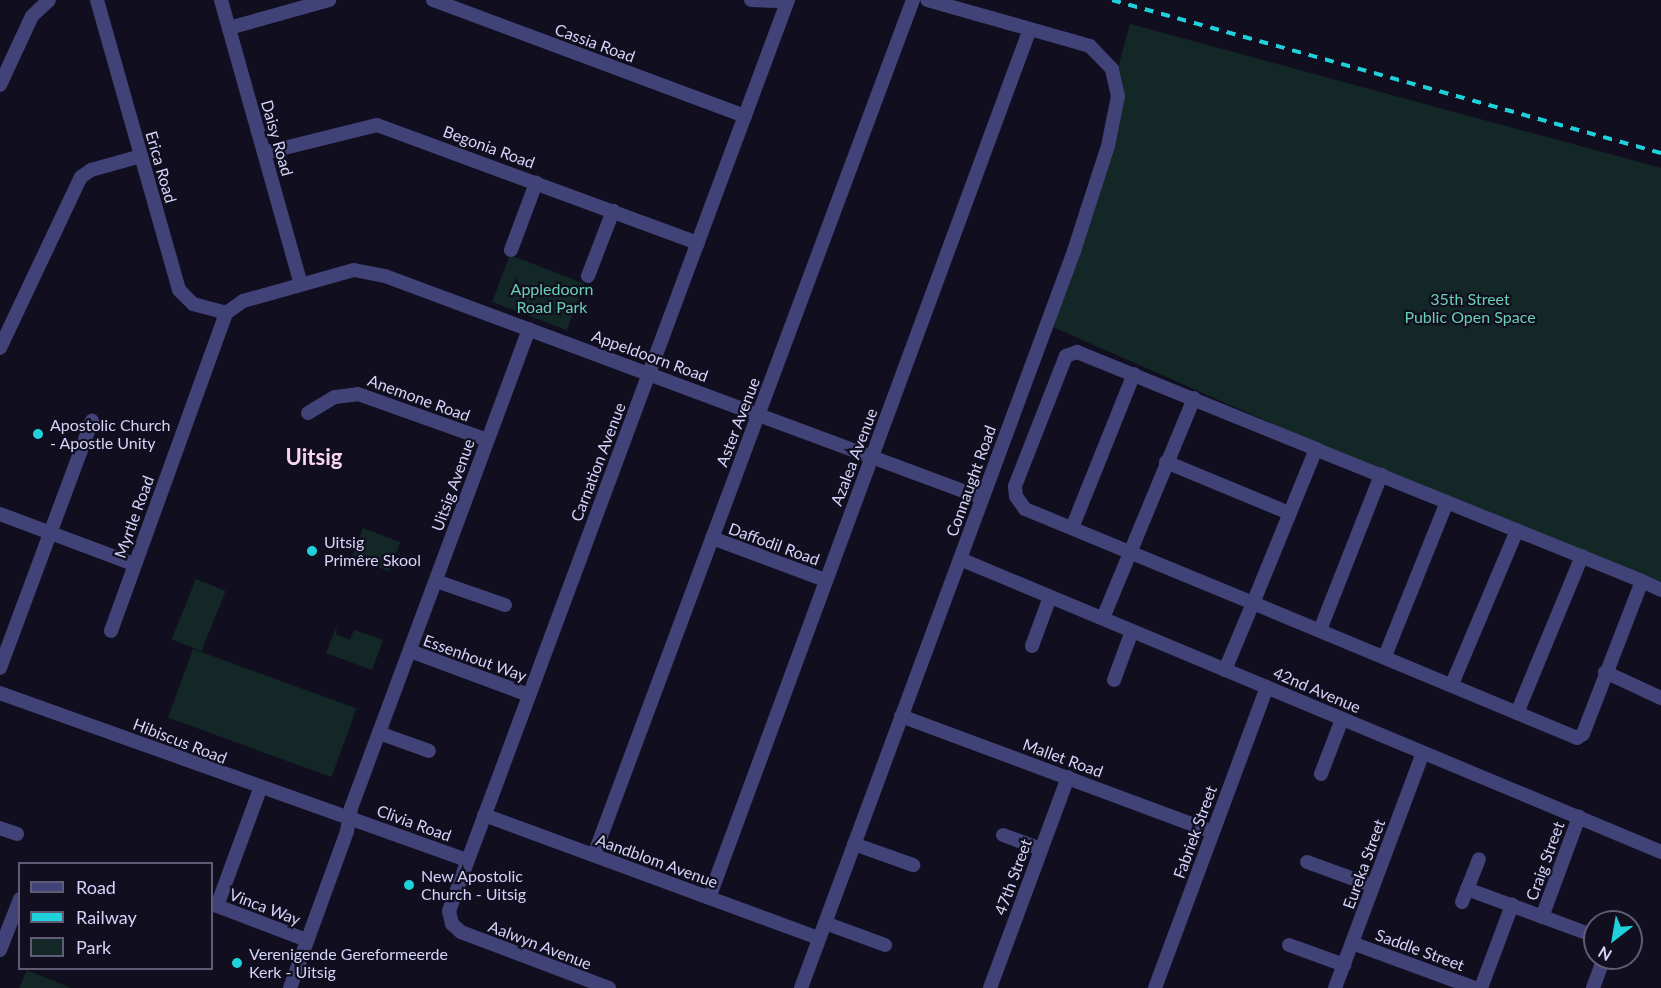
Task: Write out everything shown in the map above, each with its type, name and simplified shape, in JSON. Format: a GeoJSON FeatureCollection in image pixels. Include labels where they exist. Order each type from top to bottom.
{"type":"FeatureCollection","features":[{"type":"Feature","properties":{"kind":"street"},"geometry":{"type":"LineString","coordinates":[[0,85],[32,16],[49,0]]}},
{"type":"Feature","properties":{"kind":"street","name":"Erica Road"},"geometry":{"type":"LineString","coordinates":[[97,0],[179,290],[193,304],[226,313]]}},
{"type":"Feature","properties":{"kind":"street","name":"Daisy Road"},"geometry":{"type":"LineString","coordinates":[[221,0],[301,284]]}},
{"type":"Feature","properties":{"kind":"street"},"geometry":{"type":"LineString","coordinates":[[229,28],[329,0]]}},
{"type":"Feature","properties":{"kind":"street","name":"Cassia Road"},"geometry":{"type":"LineString","coordinates":[[433,0],[745,116]]}},
{"type":"Feature","properties":{"kind":"street"},"geometry":{"type":"LineString","coordinates":[[751,0],[761,3],[788,0]]}},
{"type":"Feature","properties":{"kind":"street","name":"Carnation Avenue"},"geometry":{"type":"LineString","coordinates":[[460,932],[452,924],[449,911],[788,0]]}},
{"type":"Feature","properties":{"kind":"street","name":"Aster Avenue"},"geometry":{"type":"LineString","coordinates":[[594,855],[913,0]]}},
{"type":"Feature","properties":{"kind":"street","name":"Connaught Road"},"geometry":{"type":"LineString","coordinates":[[801,988],[1074,251],[1108,146],[1118,96],[1112,69],[1096,50],[927,0]]}},
{"type":"Feature","properties":{"kind":"street","name":"Azalea Avenue"},"geometry":{"type":"LineString","coordinates":[[709,898],[1030,29]]}},
{"type":"Feature","properties":{"kind":"street","name":"Begonia Road"},"geometry":{"type":"LineString","coordinates":[[264,153],[377,124],[698,243]]}},
{"type":"Feature","properties":{"kind":"street"},"geometry":{"type":"LineString","coordinates":[[0,348],[81,177],[91,170],[141,156]]}},
{"type":"Feature","properties":{"kind":"street"},"geometry":{"type":"LineString","coordinates":[[511,250],[536,183]]}},
{"type":"Feature","properties":{"kind":"street"},"geometry":{"type":"LineString","coordinates":[[588,276],[613,211]]}},
{"type":"Feature","properties":{"kind":"street"},"geometry":{"type":"LineString","coordinates":[[226,313],[243,301],[301,284],[367,270],[529,329]]}},
{"type":"Feature","properties":{"kind":"street","name":"Myrtle Road"},"geometry":{"type":"LineString","coordinates":[[111,631],[226,313]]}},
{"type":"Feature","properties":{"kind":"street","name":"Appeldoorn Road"},"geometry":{"type":"LineString","coordinates":[[529,329],[982,498]]}},
{"type":"Feature","properties":{"kind":"street","name":"Uitsig Avenue"},"geometry":{"type":"LineString","coordinates":[[290,988],[379,733],[529,329]]}},
{"type":"Feature","properties":{"kind":"street"},"geometry":{"type":"LineString","coordinates":[[1642,581],[1583,734],[1577,738],[1385,656],[1025,509],[1016,496],[1015,486],[1066,356],[1077,352],[1582,556],[1642,581],[1661,590]]}},
{"type":"Feature","properties":{"kind":"street"},"geometry":{"type":"LineString","coordinates":[[1072,528],[1134,374]]}},
{"type":"Feature","properties":{"kind":"street","name":"Anemone Road"},"geometry":{"type":"LineString","coordinates":[[308,413],[335,397],[358,394],[486,440]]}},
{"type":"Feature","properties":{"kind":"street"},"geometry":{"type":"LineString","coordinates":[[1103,618],[1194,398]]}},
{"type":"Feature","properties":{"kind":"street"},"geometry":{"type":"LineString","coordinates":[[0,668],[92,421]]}},
{"type":"Feature","properties":{"kind":"street"},"geometry":{"type":"LineString","coordinates":[[1225,670],[1316,449]]}},
{"type":"Feature","properties":{"kind":"street"},"geometry":{"type":"LineString","coordinates":[[1166,462],[1289,513]]}},
{"type":"Feature","properties":{"kind":"street"},"geometry":{"type":"LineString","coordinates":[[1320,630],[1381,475]]}},
{"type":"Feature","properties":{"kind":"street"},"geometry":{"type":"LineString","coordinates":[[1385,656],[1448,502]]}},
{"type":"Feature","properties":{"kind":"street"},"geometry":{"type":"LineString","coordinates":[[0,514],[134,564]]}},
{"type":"Feature","properties":{"kind":"street"},"geometry":{"type":"LineString","coordinates":[[1452,684],[1517,530]]}},
{"type":"Feature","properties":{"kind":"street","name":"Daffodil Road"},"geometry":{"type":"LineString","coordinates":[[712,538],[825,580]]}},
{"type":"Feature","properties":{"kind":"street"},"geometry":{"type":"LineString","coordinates":[[1517,712],[1582,556]]}},
{"type":"Feature","properties":{"kind":"street","name":"42nd Avenue"},"geometry":{"type":"LineString","coordinates":[[960,559],[1661,852]]}},
{"type":"Feature","properties":{"kind":"street"},"geometry":{"type":"LineString","coordinates":[[436,581],[505,605]]}},
{"type":"Feature","properties":{"kind":"street"},"geometry":{"type":"LineString","coordinates":[[1032,646],[1050,597]]}},
{"type":"Feature","properties":{"kind":"street"},"geometry":{"type":"LineString","coordinates":[[1114,680],[1132,631]]}},
{"type":"Feature","properties":{"kind":"street","name":"Essenhout Way"},"geometry":{"type":"LineString","coordinates":[[410,651],[529,695]]}},
{"type":"Feature","properties":{"kind":"street"},"geometry":{"type":"LineString","coordinates":[[1605,672],[1661,698]]}},
{"type":"Feature","properties":{"kind":"street","name":"Fabriek Street"},"geometry":{"type":"LineString","coordinates":[[1155,988],[1267,687]]}},
{"type":"Feature","properties":{"kind":"street","name":"Hibiscus Road"},"geometry":{"type":"LineString","coordinates":[[0,693],[260,789],[349,819]]}},
{"type":"Feature","properties":{"kind":"street","name":"Mallet Road"},"geometry":{"type":"LineString","coordinates":[[901,716],[1213,832]]}},
{"type":"Feature","properties":{"kind":"street"},"geometry":{"type":"LineString","coordinates":[[1321,774],[1342,719]]}},
{"type":"Feature","properties":{"kind":"street"},"geometry":{"type":"LineString","coordinates":[[379,733],[429,751]]}},
{"type":"Feature","properties":{"kind":"street","name":"Eureka Street"},"geometry":{"type":"LineString","coordinates":[[1335,988],[1423,753]]}},
{"type":"Feature","properties":{"kind":"street","name":"47th Street"},"geometry":{"type":"LineString","coordinates":[[990,988],[1068,777]]}},
{"type":"Feature","properties":{"kind":"street"},"geometry":{"type":"LineString","coordinates":[[214,905],[260,789]]}},
{"type":"Feature","properties":{"kind":"street","name":"Aandblom Avenue"},"geometry":{"type":"LineString","coordinates":[[484,815],[819,938]]}},
{"type":"Feature","properties":{"kind":"street","name":"Craig Street"},"geometry":{"type":"LineString","coordinates":[[1542,917],[1579,817]]}},
{"type":"Feature","properties":{"kind":"street","name":"Clivia Road"},"geometry":{"type":"LineString","coordinates":[[349,819],[467,860]]}},
{"type":"Feature","properties":{"kind":"street"},"geometry":{"type":"LineString","coordinates":[[0,828],[17,834]]}},
{"type":"Feature","properties":{"kind":"street"},"geometry":{"type":"LineString","coordinates":[[1003,835],[1041,849]]}},
{"type":"Feature","properties":{"kind":"street"},"geometry":{"type":"LineString","coordinates":[[854,844],[914,865]]}},
{"type":"Feature","properties":{"kind":"street"},"geometry":{"type":"LineString","coordinates":[[1479,859],[1465,896],[1512,905],[1583,932]]}},
{"type":"Feature","properties":{"kind":"street"},"geometry":{"type":"LineString","coordinates":[[1307,862],[1374,886]]}},
{"type":"Feature","properties":{"kind":"street"},"geometry":{"type":"LineString","coordinates":[[0,950],[18,904]]}},
{"type":"Feature","properties":{"kind":"street","name":"Vinca Way"},"geometry":{"type":"LineString","coordinates":[[214,905],[307,940]]}},
{"type":"Feature","properties":{"kind":"street"},"geometry":{"type":"LineString","coordinates":[[1481,988],[1512,905]]}},
{"type":"Feature","properties":{"kind":"street"},"geometry":{"type":"LineString","coordinates":[[825,923],[885,945]]}},
{"type":"Feature","properties":{"kind":"street","name":"Aalwyn Avenue"},"geometry":{"type":"LineString","coordinates":[[460,932],[609,988]]}},
{"type":"Feature","properties":{"kind":"street","name":"Saddle Street"},"geometry":{"type":"LineString","coordinates":[[1352,943],[1476,988]]}},
{"type":"Feature","properties":{"kind":"street"},"geometry":{"type":"LineString","coordinates":[[1289,945],[1344,965]]}},
{"type":"Feature","properties":{"kind":"street"},"geometry":{"type":"LineString","coordinates":[[1593,988],[1600,970]]}},
{"type":"Feature","properties":{"kind":"green space","name":"35th Street Public Open Space"},"geometry":{"type":"Polygon","coordinates":[[[1130,24],[1661,168],[1661,595],[1053,327],[1123,91],[1118,68],[1130,24]]]}},
{"type":"Feature","properties":{"kind":"green space","name":"Appledoorn Road Park"},"geometry":{"type":"Polygon","coordinates":[[[510,255],[585,284],[567,330],[492,302],[510,255]]]}},
{"type":"Feature","properties":{"kind":"green space"},"geometry":{"type":"Polygon","coordinates":[[[363,528],[400,542],[389,571],[352,557],[363,528]]]}},
{"type":"Feature","properties":{"kind":"green space"},"geometry":{"type":"Polygon","coordinates":[[[196,579],[226,591],[201,651],[172,639],[196,579]]]}},
{"type":"Feature","properties":{"kind":"green space"},"geometry":{"type":"Polygon","coordinates":[[[337,625],[336,634],[350,640],[354,630],[383,640],[372,670],[326,653],[337,625]]]}},
{"type":"Feature","properties":{"kind":"green space"},"geometry":{"type":"Polygon","coordinates":[[[193,649],[357,709],[332,777],[168,718],[193,649]]]}},
{"type":"Feature","properties":{"kind":"green space"},"geometry":{"type":"Polygon","coordinates":[[[27,970],[71,988],[19,988],[27,970]]]}},
{"type":"Feature","properties":{"kind":"railway"},"geometry":{"type":"LineString","coordinates":[[1112,0],[1661,153]]}},
{"type":"Feature","properties":{"kind":"place","name":"Apostolic Church - Apostle Unity"},"geometry":{"type":"Point","coordinates":[38,434]}},
{"type":"Feature","properties":{"kind":"place","name":"Uitsig Primêre Skool"},"geometry":{"type":"Point","coordinates":[312,551]}},
{"type":"Feature","properties":{"kind":"place","name":"New Apostolic Church - Uitsig"},"geometry":{"type":"Point","coordinates":[409,885]}},
{"type":"Feature","properties":{"kind":"place","name":"Verenigende Gereformeerde Kerk - Uitsig"},"geometry":{"type":"Point","coordinates":[237,963]}},
{"type":"Feature","properties":{"kind":"district","name":"Uitsig"},"geometry":{"type":"Point","coordinates":[314,457]}}]}
